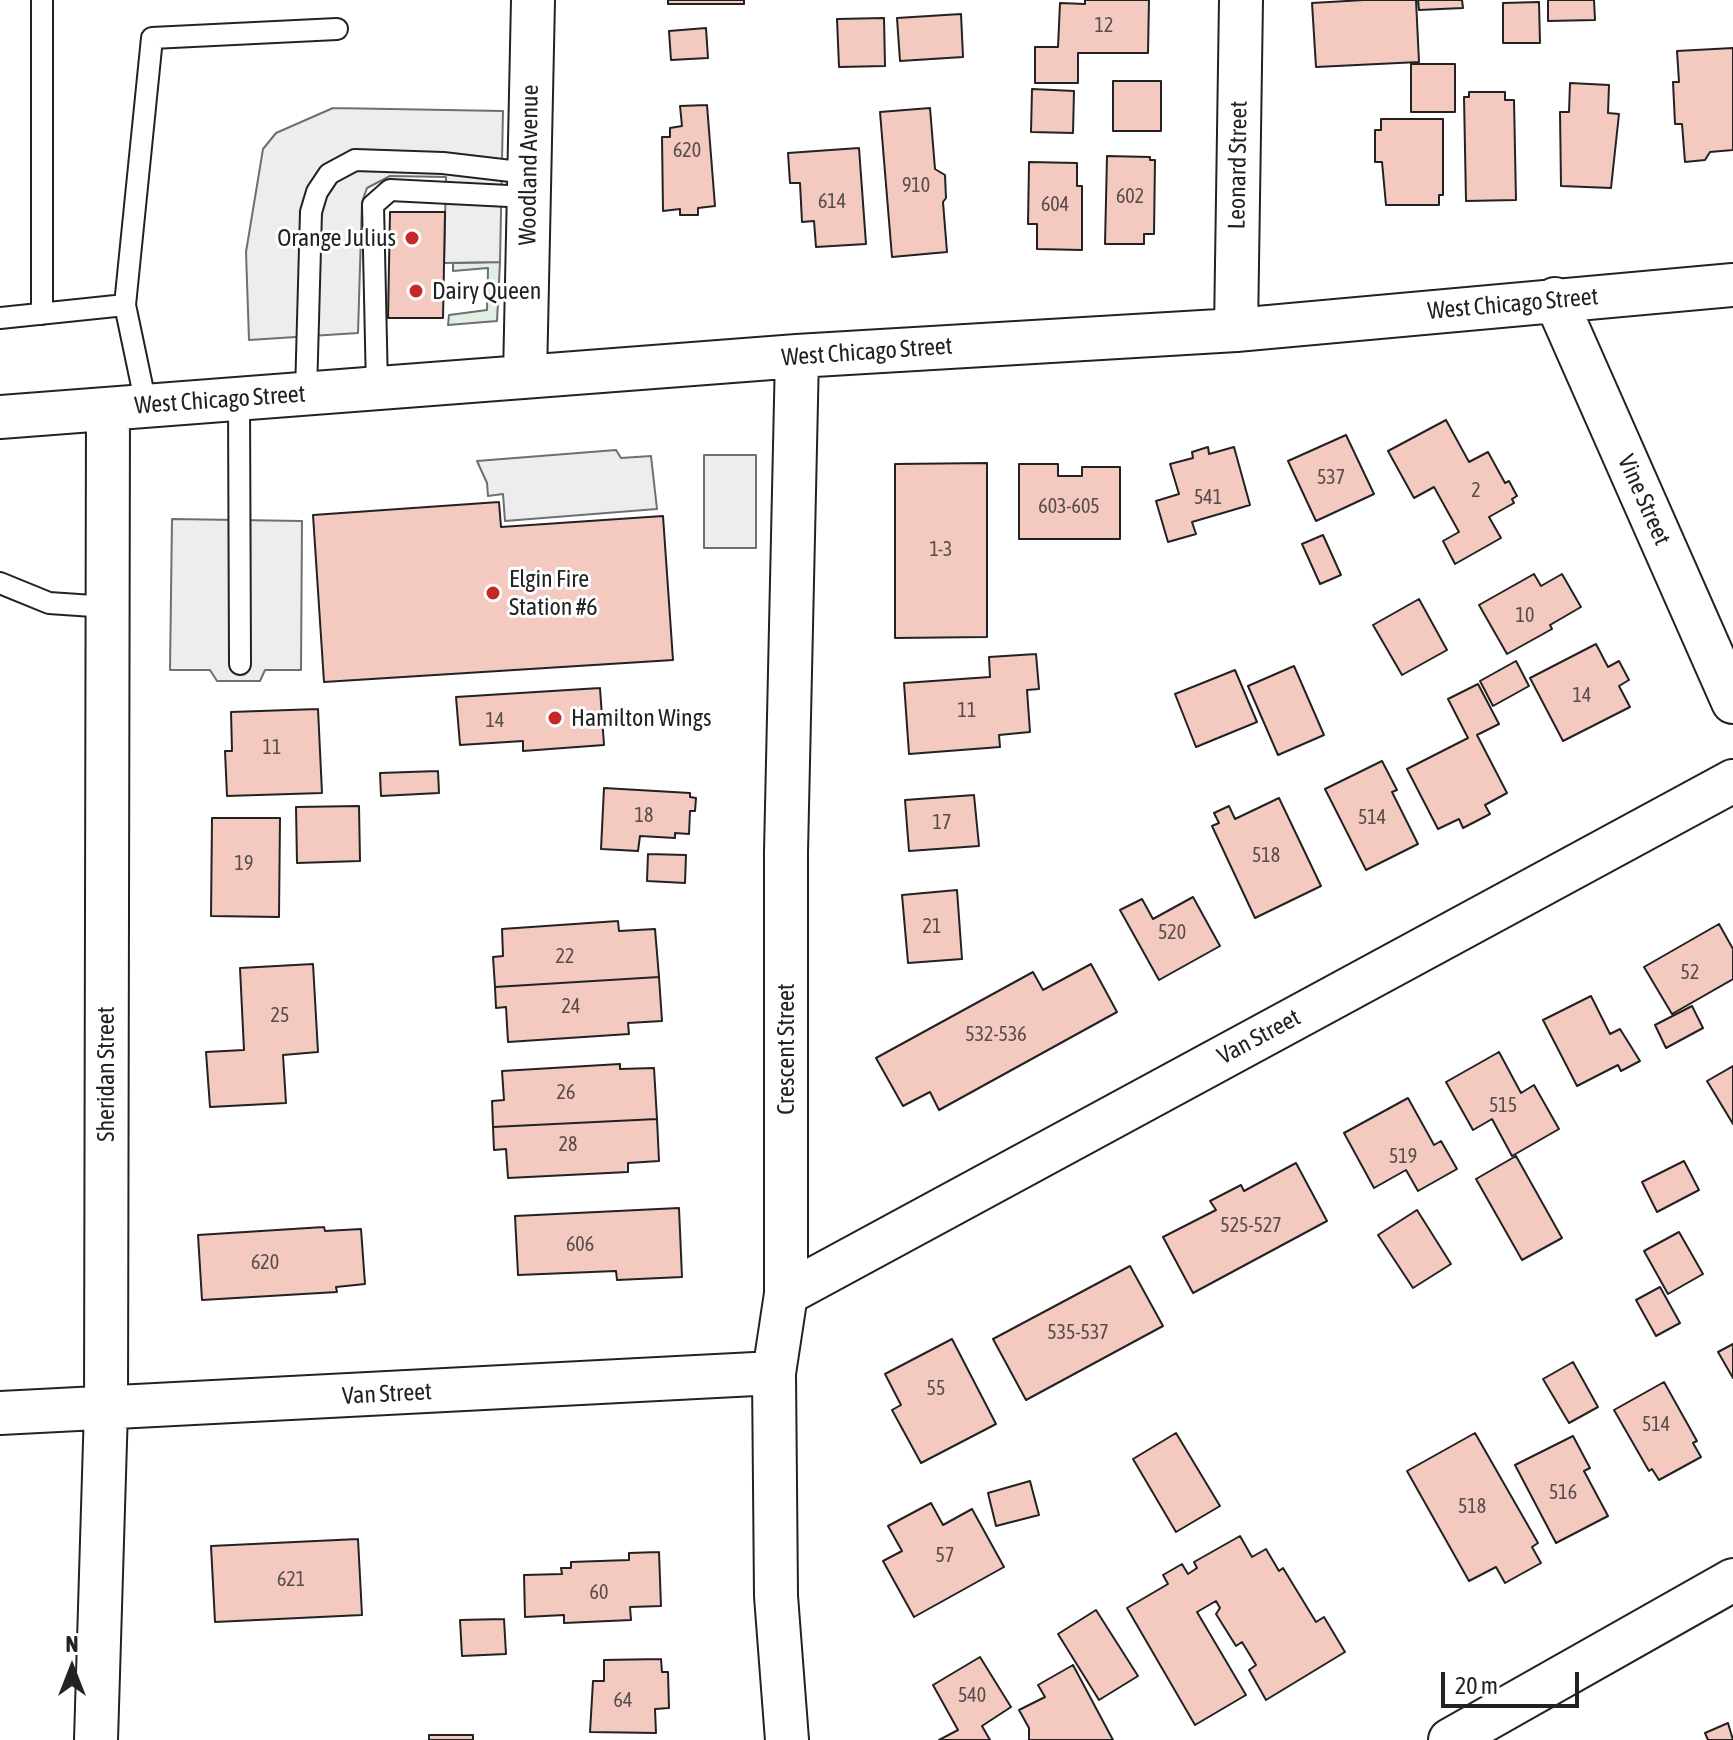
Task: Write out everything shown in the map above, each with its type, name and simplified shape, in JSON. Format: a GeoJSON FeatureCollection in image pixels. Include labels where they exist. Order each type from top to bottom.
{"type":"FeatureCollection","features":[{"type":"Feature","properties":{"kind":"street","name":"Woodland Avenue"},"geometry":{"type":"LineString","coordinates":[[525,377],[533,0]]}},
{"type":"Feature","properties":{"kind":"street","name":"Leonard Street"},"geometry":{"type":"LineString","coordinates":[[1236,330],[1241,0]]}},
{"type":"Feature","properties":{"kind":"street","name":"West Chicago Street"},"geometry":{"type":"LineString","coordinates":[[0,417],[797,356],[1236,330],[1733,285]]}},
{"type":"Feature","properties":{"kind":"street","name":"Vine Street"},"geometry":{"type":"LineString","coordinates":[[1555,299],[1733,702]]}},
{"type":"Feature","properties":{"kind":"street","name":"Crescent Street"},"geometry":{"type":"LineString","coordinates":[[787,1740],[776,1596],[774,1373],[786,1294],[786,852],[797,356]]}},
{"type":"Feature","properties":{"kind":"street","name":"Sheridan Street"},"geometry":{"type":"LineString","coordinates":[[96,1740],[106,1409],[108,607],[127,407]]}},
{"type":"Feature","properties":{"kind":"street","name":"Van Street"},"geometry":{"type":"LineString","coordinates":[[786,1294],[1733,781]]}},
{"type":"Feature","properties":{"kind":"street","name":"Van Street"},"geometry":{"type":"LineString","coordinates":[[0,1413],[774,1373]]}},
{"type":"Feature","properties":{"kind":"street"},"geometry":{"type":"LineString","coordinates":[[1450,1740],[1733,1580]]}},
{"type":"Feature","properties":{"kind":"lane"},"geometry":{"type":"LineString","coordinates":[[42,0],[42,314]]}},
{"type":"Feature","properties":{"kind":"lane"},"geometry":{"type":"LineString","coordinates":[[127,407],[125,305],[152,38],[337,29]]}},
{"type":"Feature","properties":{"kind":"lane"},"geometry":{"type":"LineString","coordinates":[[306,393],[311,212],[317,192],[329,174],[355,160],[443,163],[528,185]]}},
{"type":"Feature","properties":{"kind":"lane"},"geometry":{"type":"LineString","coordinates":[[377,388],[373,205],[390,190],[528,185]]}},
{"type":"Feature","properties":{"kind":"lane"},"geometry":{"type":"LineString","coordinates":[[0,318],[125,305]]}},
{"type":"Feature","properties":{"kind":"lane"},"geometry":{"type":"LineString","coordinates":[[239,399],[240,664]]}},
{"type":"Feature","properties":{"kind":"lane"},"geometry":{"type":"LineString","coordinates":[[0,583],[49,603],[108,607]]}},
{"type":"Feature","properties":{"kind":"green space"},"geometry":{"type":"Polygon","coordinates":[[[500,262],[497,321],[448,325],[449,315],[487,310],[488,268],[453,271],[453,263],[500,262]]]}},
{"type":"Feature","properties":{"kind":"shaded area"},"geometry":{"type":"Polygon","coordinates":[[[333,108],[503,111],[500,262],[444,263],[446,177],[390,176],[367,188],[362,202],[358,333],[249,340],[246,252],[263,149],[276,133],[333,108]]]}},
{"type":"Feature","properties":{"kind":"shaded area"},"geometry":{"type":"Polygon","coordinates":[[[616,450],[621,458],[651,456],[657,509],[505,521],[503,494],[488,496],[487,483],[477,461],[616,450]]]}},
{"type":"Feature","properties":{"kind":"shaded area"},"geometry":{"type":"Polygon","coordinates":[[[704,455],[756,455],[756,548],[704,548],[704,455]]]}},
{"type":"Feature","properties":{"kind":"shaded area"},"geometry":{"type":"Polygon","coordinates":[[[172,519],[302,521],[301,670],[265,670],[260,681],[217,681],[210,670],[170,670],[172,519]]]}},
{"type":"Feature","properties":{"kind":"building"},"geometry":{"type":"Polygon","coordinates":[[[668,0],[744,0],[744,4],[668,4],[668,0]]]}},
{"type":"Feature","properties":{"kind":"building"},"geometry":{"type":"Polygon","coordinates":[[[1085,0],[1149,0],[1148,53],[1078,53],[1078,83],[1035,83],[1035,47],[1058,47],[1060,3],[1085,4],[1085,0]]]}},
{"type":"Feature","properties":{"kind":"building"},"geometry":{"type":"Polygon","coordinates":[[[1416,0],[1419,62],[1316,67],[1312,3],[1416,0]]]}},
{"type":"Feature","properties":{"kind":"building"},"geometry":{"type":"Polygon","coordinates":[[[1418,0],[1462,0],[1463,8],[1419,10],[1418,0]]]}},
{"type":"Feature","properties":{"kind":"building"},"geometry":{"type":"Polygon","coordinates":[[[1548,0],[1594,0],[1595,20],[1548,21],[1548,0]]]}},
{"type":"Feature","properties":{"kind":"building"},"geometry":{"type":"Polygon","coordinates":[[[1539,2],[1540,43],[1503,43],[1503,3],[1539,2]]]}},
{"type":"Feature","properties":{"kind":"building"},"geometry":{"type":"Polygon","coordinates":[[[961,14],[963,57],[900,61],[897,18],[961,14]]]}},
{"type":"Feature","properties":{"kind":"building"},"geometry":{"type":"Polygon","coordinates":[[[884,18],[885,66],[839,67],[837,19],[884,18]]]}},
{"type":"Feature","properties":{"kind":"building"},"geometry":{"type":"Polygon","coordinates":[[[706,28],[708,58],[671,60],[669,31],[706,28]]]}},
{"type":"Feature","properties":{"kind":"building"},"geometry":{"type":"Polygon","coordinates":[[[1733,48],[1733,150],[1710,152],[1705,160],[1685,162],[1682,124],[1675,124],[1673,82],[1679,82],[1677,51],[1733,48]]]}},
{"type":"Feature","properties":{"kind":"building"},"geometry":{"type":"Polygon","coordinates":[[[1411,64],[1455,64],[1455,112],[1411,112],[1411,64]]]}},
{"type":"Feature","properties":{"kind":"building"},"geometry":{"type":"Polygon","coordinates":[[[1113,81],[1161,81],[1161,131],[1113,131],[1113,81]]]}},
{"type":"Feature","properties":{"kind":"building"},"geometry":{"type":"Polygon","coordinates":[[[1570,83],[1609,85],[1608,113],[1619,114],[1611,188],[1561,186],[1560,112],[1569,112],[1570,83]]]}},
{"type":"Feature","properties":{"kind":"building"},"geometry":{"type":"Polygon","coordinates":[[[1032,89],[1074,91],[1073,133],[1031,132],[1032,89]]]}},
{"type":"Feature","properties":{"kind":"building"},"geometry":{"type":"Polygon","coordinates":[[[1469,92],[1505,92],[1505,100],[1514,100],[1516,200],[1466,201],[1464,97],[1469,97],[1469,92]]]}},
{"type":"Feature","properties":{"kind":"building"},"geometry":{"type":"Polygon","coordinates":[[[707,105],[715,206],[698,208],[698,215],[680,215],[680,209],[663,211],[662,137],[670,137],[670,128],[682,126],[680,106],[707,105]]]}},
{"type":"Feature","properties":{"kind":"building"},"geometry":{"type":"Polygon","coordinates":[[[930,108],[935,169],[945,175],[946,198],[943,202],[947,252],[892,257],[880,112],[930,108]]]}},
{"type":"Feature","properties":{"kind":"building"},"geometry":{"type":"Polygon","coordinates":[[[1381,119],[1443,119],[1443,195],[1439,195],[1439,205],[1386,205],[1382,162],[1375,162],[1375,130],[1381,130],[1381,119]]]}},
{"type":"Feature","properties":{"kind":"building"},"geometry":{"type":"Polygon","coordinates":[[[859,148],[866,244],[816,247],[814,221],[802,222],[800,183],[790,183],[788,153],[859,148]]]}},
{"type":"Feature","properties":{"kind":"building"},"geometry":{"type":"Polygon","coordinates":[[[1107,156],[1150,157],[1150,160],[1155,160],[1154,234],[1144,234],[1144,244],[1105,244],[1107,156]]]}},
{"type":"Feature","properties":{"kind":"building"},"geometry":{"type":"Polygon","coordinates":[[[1029,162],[1077,163],[1077,186],[1082,186],[1082,250],[1037,249],[1037,224],[1028,224],[1029,162]]]}},
{"type":"Feature","properties":{"kind":"building","name":"Dairy Queen"},"geometry":{"type":"Polygon","coordinates":[[[390,212],[445,212],[443,318],[388,318],[390,212]]]}},
{"type":"Feature","properties":{"kind":"building"},"geometry":{"type":"Polygon","coordinates":[[[1446,420],[1469,462],[1488,452],[1505,483],[1509,481],[1517,496],[1512,499],[1514,503],[1489,517],[1501,538],[1455,564],[1443,541],[1459,532],[1434,487],[1414,498],[1388,451],[1446,420]]]}},
{"type":"Feature","properties":{"kind":"building"},"geometry":{"type":"Polygon","coordinates":[[[1346,435],[1374,494],[1316,521],[1288,461],[1346,435]]]}},
{"type":"Feature","properties":{"kind":"building"},"geometry":{"type":"Polygon","coordinates":[[[1208,447],[1209,454],[1234,447],[1250,505],[1192,522],[1196,534],[1168,542],[1156,501],[1179,494],[1170,464],[1193,458],[1192,452],[1208,447]]]}},
{"type":"Feature","properties":{"kind":"building"},"geometry":{"type":"Polygon","coordinates":[[[987,463],[987,637],[895,638],[895,464],[987,463]]]}},
{"type":"Feature","properties":{"kind":"building"},"geometry":{"type":"Polygon","coordinates":[[[1019,464],[1058,464],[1058,476],[1082,476],[1082,467],[1120,467],[1120,539],[1019,539],[1019,464]]]}},
{"type":"Feature","properties":{"kind":"building","name":"Elgin Fire Station #6"},"geometry":{"type":"Polygon","coordinates":[[[499,502],[501,527],[663,516],[673,660],[324,682],[313,515],[499,502]]]}},
{"type":"Feature","properties":{"kind":"building"},"geometry":{"type":"Polygon","coordinates":[[[1323,535],[1341,575],[1320,584],[1302,544],[1323,535]]]}},
{"type":"Feature","properties":{"kind":"building"},"geometry":{"type":"Polygon","coordinates":[[[1534,574],[1541,586],[1562,574],[1581,607],[1550,625],[1552,629],[1507,654],[1479,605],[1534,574]]]}},
{"type":"Feature","properties":{"kind":"building"},"geometry":{"type":"Polygon","coordinates":[[[1419,599],[1447,650],[1402,675],[1373,625],[1419,599]]]}},
{"type":"Feature","properties":{"kind":"building"},"geometry":{"type":"Polygon","coordinates":[[[1596,644],[1608,667],[1619,661],[1629,680],[1619,686],[1630,707],[1563,741],[1530,678],[1596,644]]]}},
{"type":"Feature","properties":{"kind":"building"},"geometry":{"type":"Polygon","coordinates":[[[1036,654],[1039,689],[1027,690],[1030,732],[999,735],[1000,747],[909,754],[904,683],[990,677],[989,657],[1036,654]]]}},
{"type":"Feature","properties":{"kind":"building"},"geometry":{"type":"Polygon","coordinates":[[[1516,661],[1529,686],[1493,706],[1480,681],[1516,661]]]}},
{"type":"Feature","properties":{"kind":"building"},"geometry":{"type":"Polygon","coordinates":[[[1294,666],[1324,735],[1278,755],[1248,686],[1294,666]]]}},
{"type":"Feature","properties":{"kind":"building"},"geometry":{"type":"Polygon","coordinates":[[[1235,670],[1257,722],[1196,747],[1175,694],[1235,670]]]}},
{"type":"Feature","properties":{"kind":"building"},"geometry":{"type":"Polygon","coordinates":[[[1478,684],[1499,724],[1477,735],[1507,793],[1485,805],[1490,814],[1463,828],[1459,819],[1438,829],[1407,769],[1468,738],[1448,699],[1478,684]]]}},
{"type":"Feature","properties":{"kind":"building"},"geometry":{"type":"Polygon","coordinates":[[[600,688],[604,745],[523,751],[523,741],[460,745],[456,697],[600,688]]]}},
{"type":"Feature","properties":{"kind":"building"},"geometry":{"type":"Polygon","coordinates":[[[318,709],[322,793],[227,796],[225,751],[232,751],[231,712],[318,709]]]}},
{"type":"Feature","properties":{"kind":"building"},"geometry":{"type":"Polygon","coordinates":[[[1382,761],[1397,790],[1392,792],[1418,844],[1366,870],[1325,789],[1382,761]]]}},
{"type":"Feature","properties":{"kind":"building"},"geometry":{"type":"Polygon","coordinates":[[[438,771],[439,793],[381,796],[380,773],[438,771]]]}},
{"type":"Feature","properties":{"kind":"building"},"geometry":{"type":"Polygon","coordinates":[[[604,788],[690,793],[690,797],[696,798],[695,811],[690,811],[689,834],[675,833],[675,838],[640,836],[638,851],[601,849],[604,788]]]}},
{"type":"Feature","properties":{"kind":"building"},"geometry":{"type":"Polygon","coordinates":[[[974,795],[979,846],[909,851],[905,800],[974,795]]]}},
{"type":"Feature","properties":{"kind":"building"},"geometry":{"type":"Polygon","coordinates":[[[1279,798],[1321,886],[1255,918],[1212,826],[1219,823],[1214,813],[1229,806],[1235,819],[1279,798]]]}},
{"type":"Feature","properties":{"kind":"building"},"geometry":{"type":"Polygon","coordinates":[[[359,806],[360,861],[297,863],[296,807],[359,806]]]}},
{"type":"Feature","properties":{"kind":"building"},"geometry":{"type":"Polygon","coordinates":[[[212,818],[280,818],[279,917],[211,916],[212,818]]]}},
{"type":"Feature","properties":{"kind":"building"},"geometry":{"type":"Polygon","coordinates":[[[648,854],[686,855],[685,883],[647,881],[648,854]]]}},
{"type":"Feature","properties":{"kind":"building"},"geometry":{"type":"Polygon","coordinates":[[[957,890],[962,959],[908,963],[902,895],[957,890]]]}},
{"type":"Feature","properties":{"kind":"building"},"geometry":{"type":"Polygon","coordinates":[[[1193,897],[1220,946],[1159,980],[1120,910],[1142,899],[1153,919],[1193,897]]]}},
{"type":"Feature","properties":{"kind":"building"},"geometry":{"type":"Polygon","coordinates":[[[618,921],[619,931],[655,929],[659,977],[495,987],[493,957],[503,956],[502,929],[618,921]]]}},
{"type":"Feature","properties":{"kind":"building"},"geometry":{"type":"Polygon","coordinates":[[[1719,924],[1733,949],[1733,979],[1672,1014],[1644,967],[1719,924]]]}},
{"type":"Feature","properties":{"kind":"building"},"geometry":{"type":"Polygon","coordinates":[[[313,964],[318,1052],[283,1055],[286,1103],[210,1107],[206,1052],[244,1050],[240,968],[313,964]]]}},
{"type":"Feature","properties":{"kind":"building"},"geometry":{"type":"Polygon","coordinates":[[[1091,964],[1117,1012],[939,1110],[930,1092],[903,1106],[876,1058],[1033,972],[1043,990],[1091,964]]]}},
{"type":"Feature","properties":{"kind":"building"},"geometry":{"type":"Polygon","coordinates":[[[659,977],[662,1021],[628,1023],[629,1034],[508,1042],[506,1007],[496,1008],[495,987],[659,977]]]}},
{"type":"Feature","properties":{"kind":"building"},"geometry":{"type":"Polygon","coordinates":[[[1591,996],[1610,1034],[1620,1029],[1640,1061],[1621,1071],[1618,1065],[1577,1086],[1543,1020],[1591,996]]]}},
{"type":"Feature","properties":{"kind":"building"},"geometry":{"type":"Polygon","coordinates":[[[1692,1006],[1703,1028],[1666,1048],[1655,1025],[1692,1006]]]}},
{"type":"Feature","properties":{"kind":"building"},"geometry":{"type":"Polygon","coordinates":[[[1499,1052],[1521,1093],[1534,1085],[1559,1129],[1512,1156],[1492,1119],[1473,1130],[1446,1082],[1499,1052]]]}},
{"type":"Feature","properties":{"kind":"building"},"geometry":{"type":"Polygon","coordinates":[[[620,1064],[620,1069],[654,1068],[657,1119],[493,1127],[492,1101],[504,1100],[502,1071],[620,1064]]]}},
{"type":"Feature","properties":{"kind":"building"},"geometry":{"type":"Polygon","coordinates":[[[1733,1066],[1733,1124],[1707,1081],[1733,1066]]]}},
{"type":"Feature","properties":{"kind":"building"},"geometry":{"type":"Polygon","coordinates":[[[1408,1098],[1434,1145],[1441,1141],[1457,1169],[1418,1191],[1406,1170],[1374,1188],[1344,1133],[1408,1098]]]}},
{"type":"Feature","properties":{"kind":"building"},"geometry":{"type":"Polygon","coordinates":[[[657,1119],[659,1161],[628,1163],[628,1172],[508,1178],[506,1149],[494,1150],[493,1127],[657,1119]]]}},
{"type":"Feature","properties":{"kind":"building"},"geometry":{"type":"Polygon","coordinates":[[[1516,1156],[1562,1238],[1522,1260],[1476,1179],[1516,1156]]]}},
{"type":"Feature","properties":{"kind":"building"},"geometry":{"type":"Polygon","coordinates":[[[1684,1161],[1699,1190],[1657,1212],[1642,1182],[1684,1161]]]}},
{"type":"Feature","properties":{"kind":"building"},"geometry":{"type":"Polygon","coordinates":[[[1296,1163],[1327,1221],[1193,1293],[1163,1237],[1216,1210],[1210,1201],[1241,1185],[1244,1191],[1296,1163]]]}},
{"type":"Feature","properties":{"kind":"building"},"geometry":{"type":"Polygon","coordinates":[[[679,1208],[682,1277],[617,1280],[616,1271],[518,1275],[515,1216],[679,1208]]]}},
{"type":"Feature","properties":{"kind":"building"},"geometry":{"type":"Polygon","coordinates":[[[1417,1210],[1451,1264],[1413,1288],[1378,1235],[1417,1210]]]}},
{"type":"Feature","properties":{"kind":"building"},"geometry":{"type":"Polygon","coordinates":[[[324,1227],[325,1231],[361,1229],[365,1284],[336,1287],[337,1292],[202,1300],[198,1235],[324,1227]]]}},
{"type":"Feature","properties":{"kind":"building"},"geometry":{"type":"Polygon","coordinates":[[[1679,1232],[1703,1274],[1668,1294],[1644,1251],[1679,1232]]]}},
{"type":"Feature","properties":{"kind":"building"},"geometry":{"type":"Polygon","coordinates":[[[1130,1266],[1163,1326],[1026,1400],[993,1339],[1130,1266]]]}},
{"type":"Feature","properties":{"kind":"building"},"geometry":{"type":"Polygon","coordinates":[[[1660,1287],[1680,1323],[1656,1336],[1636,1300],[1660,1287]]]}},
{"type":"Feature","properties":{"kind":"building"},"geometry":{"type":"Polygon","coordinates":[[[952,1339],[996,1424],[921,1463],[892,1410],[901,1405],[885,1374],[952,1339]]]}},
{"type":"Feature","properties":{"kind":"building"},"geometry":{"type":"Polygon","coordinates":[[[1733,1344],[1733,1378],[1718,1352],[1733,1344]]]}},
{"type":"Feature","properties":{"kind":"building"},"geometry":{"type":"Polygon","coordinates":[[[1573,1362],[1598,1407],[1569,1423],[1543,1379],[1573,1362]]]}},
{"type":"Feature","properties":{"kind":"building"},"geometry":{"type":"Polygon","coordinates":[[[1664,1382],[1697,1441],[1693,1443],[1701,1457],[1659,1480],[1652,1469],[1649,1471],[1614,1410],[1664,1382]]]}},
{"type":"Feature","properties":{"kind":"building"},"geometry":{"type":"Polygon","coordinates":[[[1176,1433],[1220,1506],[1176,1532],[1133,1459],[1176,1433]]]}},
{"type":"Feature","properties":{"kind":"building"},"geometry":{"type":"Polygon","coordinates":[[[1475,1433],[1538,1543],[1532,1547],[1541,1563],[1505,1583],[1496,1567],[1469,1581],[1407,1471],[1475,1433]]]}},
{"type":"Feature","properties":{"kind":"building"},"geometry":{"type":"Polygon","coordinates":[[[1573,1436],[1590,1468],[1584,1471],[1608,1516],[1556,1543],[1515,1465],[1573,1436]]]}},
{"type":"Feature","properties":{"kind":"building"},"geometry":{"type":"Polygon","coordinates":[[[1030,1481],[1039,1515],[996,1526],[988,1493],[1030,1481]]]}},
{"type":"Feature","properties":{"kind":"building"},"geometry":{"type":"Polygon","coordinates":[[[931,1503],[943,1525],[972,1509],[1004,1567],[914,1617],[883,1561],[902,1551],[888,1526],[931,1503]]]}},
{"type":"Feature","properties":{"kind":"building"},"geometry":{"type":"Polygon","coordinates":[[[1240,1536],[1252,1557],[1266,1549],[1279,1571],[1283,1568],[1316,1622],[1324,1617],[1345,1652],[1266,1700],[1249,1670],[1256,1665],[1242,1642],[1236,1646],[1216,1614],[1220,1608],[1216,1601],[1197,1612],[1246,1695],[1195,1725],[1127,1608],[1168,1584],[1163,1575],[1182,1564],[1188,1574],[1197,1568],[1194,1562],[1240,1536]]]}},
{"type":"Feature","properties":{"kind":"building"},"geometry":{"type":"Polygon","coordinates":[[[358,1539],[362,1615],[215,1622],[211,1546],[358,1539]]]}},
{"type":"Feature","properties":{"kind":"building"},"geometry":{"type":"Polygon","coordinates":[[[659,1552],[661,1606],[630,1607],[631,1620],[564,1623],[564,1615],[525,1617],[524,1575],[562,1574],[561,1568],[571,1568],[571,1562],[629,1560],[629,1553],[659,1552]]]}},
{"type":"Feature","properties":{"kind":"building"},"geometry":{"type":"Polygon","coordinates":[[[1096,1610],[1138,1676],[1099,1700],[1058,1634],[1096,1610]]]}},
{"type":"Feature","properties":{"kind":"building"},"geometry":{"type":"Polygon","coordinates":[[[504,1619],[506,1654],[462,1656],[460,1620],[504,1619]]]}},
{"type":"Feature","properties":{"kind":"building"},"geometry":{"type":"Polygon","coordinates":[[[980,1657],[1011,1707],[982,1726],[990,1740],[939,1740],[958,1730],[933,1685],[980,1657]]]}},
{"type":"Feature","properties":{"kind":"building"},"geometry":{"type":"Polygon","coordinates":[[[661,1659],[662,1672],[668,1672],[669,1708],[655,1709],[656,1733],[590,1732],[593,1681],[604,1681],[604,1660],[661,1659]]]}},
{"type":"Feature","properties":{"kind":"building"},"geometry":{"type":"Polygon","coordinates":[[[1073,1665],[1113,1740],[1029,1740],[1029,1728],[1019,1710],[1045,1697],[1038,1685],[1073,1665]]]}},
{"type":"Feature","properties":{"kind":"building"},"geometry":{"type":"Polygon","coordinates":[[[1728,1723],[1733,1740],[1708,1740],[1705,1733],[1728,1723]]]}},
{"type":"Feature","properties":{"kind":"building"},"geometry":{"type":"Polygon","coordinates":[[[429,1735],[473,1735],[473,1740],[429,1740],[429,1735]]]}},
{"type":"Feature","properties":{"kind":"place","name":"Orange Julius"},"geometry":{"type":"Point","coordinates":[412,238]}},
{"type":"Feature","properties":{"kind":"place","name":"Dairy Queen"},"geometry":{"type":"Point","coordinates":[416,291]}},
{"type":"Feature","properties":{"kind":"place","name":"Elgin Fire Station #6"},"geometry":{"type":"Point","coordinates":[493,593]}},
{"type":"Feature","properties":{"kind":"place","name":"Hamilton Wings"},"geometry":{"type":"Point","coordinates":[555,718]}}]}
